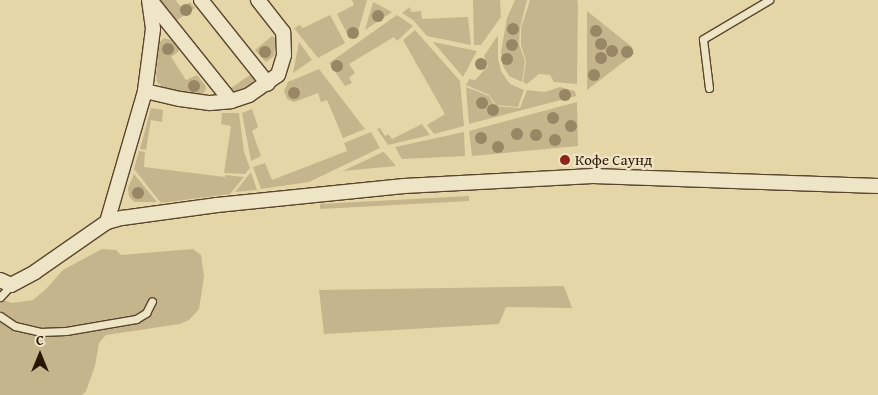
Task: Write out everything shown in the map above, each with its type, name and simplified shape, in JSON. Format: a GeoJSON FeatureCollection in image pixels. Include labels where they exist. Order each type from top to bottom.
{"type":"FeatureCollection","features":[{"type":"Feature","properties":{"kind":"street"},"geometry":{"type":"LineString","coordinates":[[108,222],[145,91],[153,29],[150,0]]}},
{"type":"Feature","properties":{"kind":"street"},"geometry":{"type":"LineString","coordinates":[[150,0],[231,101]]}},
{"type":"Feature","properties":{"kind":"street"},"geometry":{"type":"LineString","coordinates":[[201,0],[268,84]]}},
{"type":"Feature","properties":{"kind":"street"},"geometry":{"type":"LineString","coordinates":[[145,91],[180,99],[210,103],[231,101],[248,95],[268,84],[278,75],[285,44],[283,32],[258,0]]}},
{"type":"Feature","properties":{"kind":"street"},"geometry":{"type":"LineString","coordinates":[[5,283],[35,272],[108,222],[122,218],[208,206],[404,186],[593,176],[878,186]]}},
{"type":"Feature","properties":{"kind":"lane"},"geometry":{"type":"LineString","coordinates":[[709,88],[703,39],[769,0]]}},
{"type":"Feature","properties":{"kind":"lane"},"geometry":{"type":"LineString","coordinates":[[0,297],[5,283]]}},
{"type":"Feature","properties":{"kind":"lane"},"geometry":{"type":"LineString","coordinates":[[0,316],[15,326],[40,332],[66,331],[136,319],[146,313],[152,301]]}},
{"type":"Feature","properties":{"kind":"shaded area"},"geometry":{"type":"Polygon","coordinates":[[[159,0],[175,0],[182,8],[190,2],[195,8],[176,21],[159,0]]]}},
{"type":"Feature","properties":{"kind":"shaded area"},"geometry":{"type":"Polygon","coordinates":[[[352,0],[367,0],[358,32],[349,37],[337,14],[354,5],[352,0]]]}},
{"type":"Feature","properties":{"kind":"shaded area"},"geometry":{"type":"Polygon","coordinates":[[[473,0],[500,0],[501,17],[481,45],[474,45],[473,0]]]}},
{"type":"Feature","properties":{"kind":"shaded area"},"geometry":{"type":"Polygon","coordinates":[[[515,0],[527,0],[520,28],[519,44],[525,61],[522,82],[509,76],[503,66],[501,52],[507,18],[515,0]]]}},
{"type":"Feature","properties":{"kind":"shaded area"},"geometry":{"type":"Polygon","coordinates":[[[530,0],[577,0],[577,84],[554,82],[550,75],[539,74],[527,84],[523,82],[526,61],[521,45],[521,28],[530,0]]]}},
{"type":"Feature","properties":{"kind":"shaded area"},"geometry":{"type":"Polygon","coordinates":[[[373,2],[392,12],[365,30],[373,2]]]}},
{"type":"Feature","properties":{"kind":"shaded area"},"geometry":{"type":"Polygon","coordinates":[[[410,7],[411,12],[421,11],[422,19],[468,17],[471,45],[427,36],[413,20],[402,13],[410,7]]]}},
{"type":"Feature","properties":{"kind":"shaded area"},"geometry":{"type":"Polygon","coordinates":[[[587,11],[632,47],[634,54],[587,90],[587,11]]]}},
{"type":"Feature","properties":{"kind":"shaded area"},"geometry":{"type":"Polygon","coordinates":[[[330,15],[345,43],[318,58],[294,28],[300,25],[303,28],[330,15]]]}},
{"type":"Feature","properties":{"kind":"shaded area"},"geometry":{"type":"Polygon","coordinates":[[[397,15],[413,26],[397,41],[394,37],[349,64],[355,73],[349,78],[352,83],[345,86],[329,63],[397,15]]]}},
{"type":"Feature","properties":{"kind":"shaded area"},"geometry":{"type":"Polygon","coordinates":[[[415,30],[460,81],[464,126],[434,134],[427,125],[445,114],[403,40],[415,30]]]}},
{"type":"Feature","properties":{"kind":"shaded area"},"geometry":{"type":"Polygon","coordinates":[[[498,35],[498,58],[501,71],[510,84],[524,90],[518,107],[496,105],[489,95],[466,85],[469,79],[475,80],[488,66],[484,56],[498,35]]]}},
{"type":"Feature","properties":{"kind":"shaded area"},"geometry":{"type":"Polygon","coordinates":[[[272,36],[276,38],[274,56],[266,62],[255,50],[272,36]]]}},
{"type":"Feature","properties":{"kind":"shaded area"},"geometry":{"type":"Polygon","coordinates":[[[164,38],[171,40],[179,49],[171,57],[186,80],[197,75],[205,85],[206,89],[203,94],[165,89],[157,82],[159,43],[164,38]]]}},
{"type":"Feature","properties":{"kind":"shaded area"},"geometry":{"type":"Polygon","coordinates":[[[299,42],[312,60],[293,73],[299,42]]]}},
{"type":"Feature","properties":{"kind":"shaded area"},"geometry":{"type":"Polygon","coordinates":[[[433,42],[477,51],[463,77],[433,42]]]}},
{"type":"Feature","properties":{"kind":"shaded area"},"geometry":{"type":"Polygon","coordinates":[[[319,69],[365,129],[343,138],[327,100],[321,102],[318,93],[294,102],[287,99],[284,91],[288,82],[319,69]]]}},
{"type":"Feature","properties":{"kind":"shaded area"},"geometry":{"type":"Polygon","coordinates":[[[250,75],[255,78],[252,85],[235,93],[231,92],[231,88],[250,75]]]}},
{"type":"Feature","properties":{"kind":"shaded area"},"geometry":{"type":"Polygon","coordinates":[[[466,87],[489,96],[495,106],[520,108],[527,90],[545,92],[560,87],[575,91],[576,96],[469,124],[466,87]]]}},
{"type":"Feature","properties":{"kind":"shaded area"},"geometry":{"type":"Polygon","coordinates":[[[577,102],[578,146],[472,156],[469,131],[577,102]]]}},
{"type":"Feature","properties":{"kind":"shaded area"},"geometry":{"type":"Polygon","coordinates":[[[151,108],[163,110],[162,122],[151,120],[146,150],[140,149],[151,108]]]}},
{"type":"Feature","properties":{"kind":"shaded area"},"geometry":{"type":"Polygon","coordinates":[[[252,109],[258,127],[252,131],[261,156],[251,161],[242,113],[252,109]]]}},
{"type":"Feature","properties":{"kind":"shaded area"},"geometry":{"type":"Polygon","coordinates":[[[222,113],[239,113],[244,152],[250,168],[245,174],[224,173],[231,126],[221,124],[222,113]]]}},
{"type":"Feature","properties":{"kind":"shaded area"},"geometry":{"type":"Polygon","coordinates":[[[422,124],[430,135],[388,145],[377,129],[380,128],[385,136],[388,134],[392,139],[422,124]]]}},
{"type":"Feature","properties":{"kind":"shaded area"},"geometry":{"type":"Polygon","coordinates":[[[371,132],[380,148],[309,182],[261,189],[253,167],[265,163],[272,180],[347,151],[344,143],[371,132]]]}},
{"type":"Feature","properties":{"kind":"shaded area"},"geometry":{"type":"Polygon","coordinates":[[[464,132],[465,156],[402,159],[395,147],[464,132]]]}},
{"type":"Feature","properties":{"kind":"shaded area"},"geometry":{"type":"Polygon","coordinates":[[[139,151],[145,152],[144,167],[225,177],[225,175],[244,177],[230,194],[161,203],[134,169],[139,151]]]}},
{"type":"Feature","properties":{"kind":"shaded area"},"geometry":{"type":"Polygon","coordinates":[[[383,152],[396,166],[343,171],[383,152]]]}},
{"type":"Feature","properties":{"kind":"shaded area"},"geometry":{"type":"Polygon","coordinates":[[[251,172],[257,190],[235,192],[251,172]]]}},
{"type":"Feature","properties":{"kind":"shaded area"},"geometry":{"type":"Polygon","coordinates":[[[134,174],[157,202],[134,202],[129,196],[128,188],[134,174]]]}},
{"type":"Feature","properties":{"kind":"shaded area"},"geometry":{"type":"Polygon","coordinates":[[[469,196],[469,201],[320,209],[320,204],[469,196]]]}},
{"type":"Feature","properties":{"kind":"shaded area"},"geometry":{"type":"Polygon","coordinates":[[[102,249],[116,250],[121,255],[193,249],[201,255],[204,277],[199,309],[189,320],[180,324],[106,335],[99,343],[95,366],[86,391],[82,395],[0,395],[0,299],[12,303],[33,300],[63,270],[102,249]]]}},
{"type":"Feature","properties":{"kind":"shaded area"},"geometry":{"type":"Polygon","coordinates":[[[564,286],[572,308],[506,307],[499,324],[324,334],[319,290],[564,286]]]}},
{"type":"Feature","properties":{"kind":"place","name":"Кофе Саунд"},"geometry":{"type":"Point","coordinates":[565,160]}}]}
